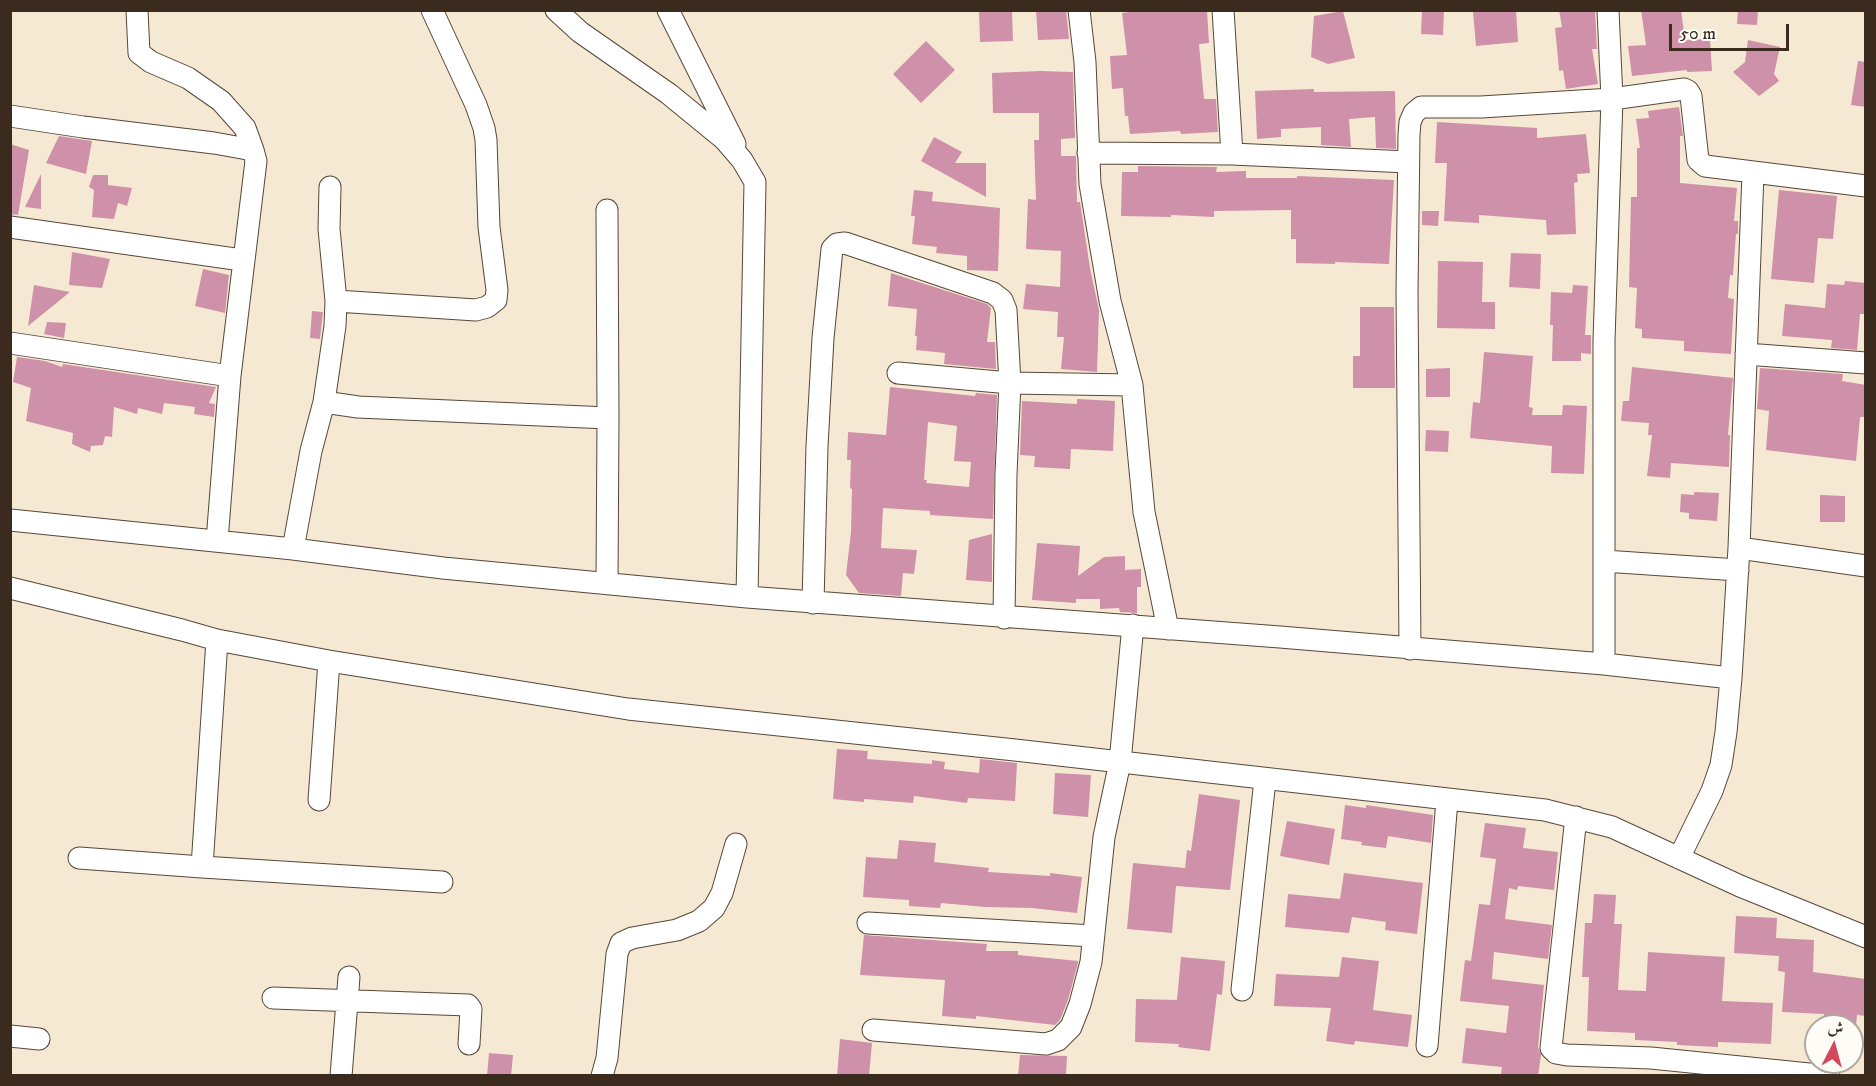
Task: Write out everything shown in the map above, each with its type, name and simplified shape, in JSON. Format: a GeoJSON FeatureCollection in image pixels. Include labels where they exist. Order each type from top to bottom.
{"type":"FeatureCollection","features":[{"type":"Feature","properties":{"kind":"street"},"geometry":{"type":"LineString","coordinates":[[137,10],[139,53],[151,62],[188,78],[221,101],[245,128],[255,161],[230,376],[216,541]]}},
{"type":"Feature","properties":{"kind":"street"},"geometry":{"type":"LineString","coordinates":[[336,301],[476,310],[487,307],[496,300],[497,290],[489,227],[484,128],[476,105],[432,10]]}},
{"type":"Feature","properties":{"kind":"street"},"geometry":{"type":"LineString","coordinates":[[556,10],[580,32],[669,94],[724,139],[742,160],[755,182]]}},
{"type":"Feature","properties":{"kind":"street"},"geometry":{"type":"LineString","coordinates":[[668,10],[755,182],[747,597]]}},
{"type":"Feature","properties":{"kind":"street"},"geometry":{"type":"LineString","coordinates":[[1080,10],[1085,62],[1090,184],[1110,301],[1132,385],[1144,512],[1168,629]]}},
{"type":"Feature","properties":{"kind":"street"},"geometry":{"type":"LineString","coordinates":[[1223,10],[1232,154]]}},
{"type":"Feature","properties":{"kind":"street"},"geometry":{"type":"LineString","coordinates":[[1604,664],[1604,340],[1612,99],[1608,10]]}},
{"type":"Feature","properties":{"kind":"street"},"geometry":{"type":"LineString","coordinates":[[1410,649],[1408,162],[1410,122],[1414,112],[1421,107],[1481,107],[1612,99],[1683,88],[1691,96],[1698,160],[1705,166],[1866,186]]}},
{"type":"Feature","properties":{"kind":"street"},"geometry":{"type":"LineString","coordinates":[[10,116],[83,128],[214,142],[253,150]]}},
{"type":"Feature","properties":{"kind":"street"},"geometry":{"type":"LineString","coordinates":[[1088,153],[1232,154],[1408,162]]}},
{"type":"Feature","properties":{"kind":"street"},"geometry":{"type":"LineString","coordinates":[[1678,858],[1712,791],[1721,765],[1726,732],[1738,570],[1753,173]]}},
{"type":"Feature","properties":{"kind":"street"},"geometry":{"type":"LineString","coordinates":[[293,549],[311,451],[324,402],[335,326],[336,301],[329,229],[330,187]]}},
{"type":"Feature","properties":{"kind":"street"},"geometry":{"type":"LineString","coordinates":[[607,210],[607,582]]}},
{"type":"Feature","properties":{"kind":"street"},"geometry":{"type":"LineString","coordinates":[[10,226],[243,260]]}},
{"type":"Feature","properties":{"kind":"street"},"geometry":{"type":"LineString","coordinates":[[813,603],[817,446],[823,338],[832,249],[837,244],[845,243],[993,293],[1002,300],[1006,310],[1010,383],[1004,618]]}},
{"type":"Feature","properties":{"kind":"street"},"geometry":{"type":"LineString","coordinates":[[10,343],[230,376]]}},
{"type":"Feature","properties":{"kind":"street"},"geometry":{"type":"LineString","coordinates":[[1746,354],[1866,363]]}},
{"type":"Feature","properties":{"kind":"street"},"geometry":{"type":"LineString","coordinates":[[898,373],[1010,383],[1132,385]]}},
{"type":"Feature","properties":{"kind":"street"},"geometry":{"type":"LineString","coordinates":[[324,402],[358,408],[608,418]]}},
{"type":"Feature","properties":{"kind":"street"},"geometry":{"type":"LineString","coordinates":[[10,520],[293,549],[443,568],[747,597],[1604,664],[1731,678]]}},
{"type":"Feature","properties":{"kind":"street"},"geometry":{"type":"LineString","coordinates":[[1739,548],[1866,566]]}},
{"type":"Feature","properties":{"kind":"street"},"geometry":{"type":"LineString","coordinates":[[1604,561],[1738,570]]}},
{"type":"Feature","properties":{"kind":"street"},"geometry":{"type":"LineString","coordinates":[[10,588],[217,640],[329,661],[628,710],[1120,762],[1447,800],[1514,805],[1576,817],[1612,827],[1740,886],[1866,938]]}},
{"type":"Feature","properties":{"kind":"street"},"geometry":{"type":"LineString","coordinates":[[873,1030],[1046,1044],[1058,1040],[1071,1027],[1080,1004],[1091,962],[1104,837],[1120,762],[1133,626]]}},
{"type":"Feature","properties":{"kind":"street"},"geometry":{"type":"LineString","coordinates":[[202,867],[217,640]]}},
{"type":"Feature","properties":{"kind":"street"},"geometry":{"type":"LineString","coordinates":[[319,800],[329,661]]}},
{"type":"Feature","properties":{"kind":"street"},"geometry":{"type":"LineString","coordinates":[[1242,990],[1265,780]]}},
{"type":"Feature","properties":{"kind":"street"},"geometry":{"type":"LineString","coordinates":[[1426,1046],[1447,800]]}},
{"type":"Feature","properties":{"kind":"street"},"geometry":{"type":"LineString","coordinates":[[1576,817],[1551,1048],[1556,1053],[1567,1055],[1651,1058],[1829,1076]]}},
{"type":"Feature","properties":{"kind":"street"},"geometry":{"type":"LineString","coordinates":[[602,1076],[607,1058],[617,954],[621,943],[632,938],[677,930],[699,921],[714,908],[722,893],[736,844]]}},
{"type":"Feature","properties":{"kind":"street"},"geometry":{"type":"LineString","coordinates":[[79,858],[442,882]]}},
{"type":"Feature","properties":{"kind":"street"},"geometry":{"type":"LineString","coordinates":[[868,922],[1093,936]]}},
{"type":"Feature","properties":{"kind":"street"},"geometry":{"type":"LineString","coordinates":[[341,1076],[349,977]]}},
{"type":"Feature","properties":{"kind":"street"},"geometry":{"type":"LineString","coordinates":[[273,998],[468,1005],[471,1009],[469,1044]]}},
{"type":"Feature","properties":{"kind":"street"},"geometry":{"type":"LineString","coordinates":[[10,1036],[39,1039]]}},
{"type":"Feature","properties":{"kind":"building"},"geometry":{"type":"Polygon","coordinates":[[[979,10],[1012,10],[1013,41],[980,42],[979,10]]]}},
{"type":"Feature","properties":{"kind":"building"},"geometry":{"type":"Polygon","coordinates":[[[1036,10],[1066,10],[1069,39],[1038,40],[1036,10]]]}},
{"type":"Feature","properties":{"kind":"building"},"geometry":{"type":"Polygon","coordinates":[[[1145,10],[1207,10],[1209,43],[1199,44],[1204,99],[1216,99],[1218,132],[1181,134],[1180,131],[1130,134],[1128,116],[1125,116],[1123,88],[1112,89],[1110,56],[1127,55],[1122,13],[1145,10]]]}},
{"type":"Feature","properties":{"kind":"building"},"geometry":{"type":"Polygon","coordinates":[[[1422,10],[1444,10],[1443,35],[1421,34],[1422,10]]]}},
{"type":"Feature","properties":{"kind":"building"},"geometry":{"type":"Polygon","coordinates":[[[1516,10],[1518,42],[1476,46],[1473,12],[1516,10]]]}},
{"type":"Feature","properties":{"kind":"building"},"geometry":{"type":"Polygon","coordinates":[[[1559,10],[1595,10],[1597,49],[1592,49],[1598,84],[1566,89],[1563,70],[1559,71],[1555,28],[1562,27],[1559,10]]]}},
{"type":"Feature","properties":{"kind":"building"},"geometry":{"type":"Polygon","coordinates":[[[1641,10],[1681,10],[1685,40],[1710,39],[1712,71],[1687,72],[1687,70],[1632,76],[1628,46],[1646,45],[1641,10]]]}},
{"type":"Feature","properties":{"kind":"building"},"geometry":{"type":"Polygon","coordinates":[[[1738,10],[1758,10],[1757,25],[1737,24],[1738,10]]]}},
{"type":"Feature","properties":{"kind":"building"},"geometry":{"type":"Polygon","coordinates":[[[1343,11],[1355,58],[1328,64],[1311,57],[1314,16],[1343,11]]]}},
{"type":"Feature","properties":{"kind":"building"},"geometry":{"type":"Polygon","coordinates":[[[1748,40],[1780,47],[1774,74],[1779,81],[1759,96],[1733,72],[1745,62],[1748,40]]]}},
{"type":"Feature","properties":{"kind":"building"},"geometry":{"type":"Polygon","coordinates":[[[926,41],[955,70],[921,103],[893,74],[926,41]]]}},
{"type":"Feature","properties":{"kind":"building"},"geometry":{"type":"Polygon","coordinates":[[[1858,61],[1866,62],[1866,107],[1851,105],[1858,61]]]}},
{"type":"Feature","properties":{"kind":"building"},"geometry":{"type":"Polygon","coordinates":[[[1073,72],[1075,138],[1061,139],[1061,156],[1076,156],[1077,202],[1080,202],[1099,310],[1097,372],[1061,369],[1064,337],[1057,337],[1058,312],[1023,309],[1026,284],[1060,287],[1061,251],[1026,249],[1028,199],[1036,200],[1034,140],[1039,140],[1039,113],[993,113],[992,73],[1073,72]]]}},
{"type":"Feature","properties":{"kind":"building"},"geometry":{"type":"Polygon","coordinates":[[[1314,89],[1314,92],[1395,91],[1396,149],[1376,148],[1375,117],[1349,119],[1351,147],[1321,145],[1321,127],[1281,129],[1281,137],[1257,139],[1255,91],[1314,89]]]}},
{"type":"Feature","properties":{"kind":"building"},"geometry":{"type":"Polygon","coordinates":[[[1679,107],[1683,136],[1680,136],[1680,183],[1737,188],[1734,221],[1738,221],[1738,234],[1736,234],[1733,275],[1730,275],[1728,298],[1734,299],[1731,354],[1684,351],[1684,341],[1642,338],[1642,329],[1635,328],[1637,288],[1629,287],[1631,197],[1637,197],[1637,148],[1640,148],[1636,119],[1649,118],[1648,111],[1679,107]]]}},
{"type":"Feature","properties":{"kind":"building"},"geometry":{"type":"Polygon","coordinates":[[[1437,122],[1537,128],[1537,138],[1586,134],[1590,173],[1577,174],[1578,182],[1574,183],[1576,234],[1547,235],[1546,220],[1479,215],[1479,223],[1444,221],[1447,163],[1435,163],[1437,122]]]}},
{"type":"Feature","properties":{"kind":"building"},"geometry":{"type":"Polygon","coordinates":[[[59,136],[92,141],[86,174],[46,163],[59,136]]]}},
{"type":"Feature","properties":{"kind":"building"},"geometry":{"type":"Polygon","coordinates":[[[934,137],[962,152],[955,163],[986,163],[986,197],[921,161],[934,137]]]}},
{"type":"Feature","properties":{"kind":"building"},"geometry":{"type":"Polygon","coordinates":[[[10,144],[29,150],[18,215],[10,214],[10,144]]]}},
{"type":"Feature","properties":{"kind":"building"},"geometry":{"type":"Polygon","coordinates":[[[1138,166],[1217,167],[1216,172],[1246,171],[1246,178],[1297,178],[1297,176],[1394,180],[1389,264],[1296,263],[1296,239],[1291,239],[1291,210],[1214,211],[1214,217],[1121,216],[1122,172],[1138,172],[1138,166]]]}},
{"type":"Feature","properties":{"kind":"building"},"geometry":{"type":"Polygon","coordinates":[[[41,174],[41,209],[25,207],[41,174]]]}},
{"type":"Feature","properties":{"kind":"building"},"geometry":{"type":"Polygon","coordinates":[[[93,175],[108,175],[108,185],[132,188],[127,206],[118,203],[114,219],[92,217],[94,190],[89,187],[93,175]]]}},
{"type":"Feature","properties":{"kind":"building"},"geometry":{"type":"Polygon","coordinates":[[[914,190],[933,192],[932,201],[1000,208],[998,271],[967,270],[967,256],[936,253],[937,247],[912,244],[915,216],[911,216],[914,190]]]}},
{"type":"Feature","properties":{"kind":"building"},"geometry":{"type":"Polygon","coordinates":[[[1779,190],[1837,196],[1833,239],[1818,238],[1814,283],[1771,279],[1779,190]]]}},
{"type":"Feature","properties":{"kind":"building"},"geometry":{"type":"Polygon","coordinates":[[[1422,211],[1439,211],[1438,226],[1422,225],[1422,211]]]}},
{"type":"Feature","properties":{"kind":"building"},"geometry":{"type":"Polygon","coordinates":[[[72,252],[110,259],[102,288],[69,285],[72,252]]]}},
{"type":"Feature","properties":{"kind":"building"},"geometry":{"type":"Polygon","coordinates":[[[1511,253],[1541,254],[1540,289],[1509,287],[1511,253]]]}},
{"type":"Feature","properties":{"kind":"building"},"geometry":{"type":"Polygon","coordinates":[[[1438,261],[1483,262],[1482,302],[1495,302],[1495,329],[1437,328],[1438,261]]]}},
{"type":"Feature","properties":{"kind":"building"},"geometry":{"type":"Polygon","coordinates":[[[203,269],[229,275],[225,313],[195,306],[203,269]]]}},
{"type":"Feature","properties":{"kind":"building"},"geometry":{"type":"Polygon","coordinates":[[[891,273],[987,304],[991,308],[987,342],[995,342],[996,369],[944,364],[945,353],[916,350],[917,309],[888,306],[891,273]]]}},
{"type":"Feature","properties":{"kind":"building"},"geometry":{"type":"Polygon","coordinates":[[[1845,281],[1866,283],[1866,314],[1860,314],[1857,350],[1831,348],[1832,340],[1782,336],[1785,304],[1825,308],[1827,284],[1844,285],[1845,281]]]}},
{"type":"Feature","properties":{"kind":"building"},"geometry":{"type":"Polygon","coordinates":[[[34,285],[70,292],[28,326],[34,285]]]}},
{"type":"Feature","properties":{"kind":"building"},"geometry":{"type":"Polygon","coordinates":[[[1573,285],[1588,286],[1585,335],[1591,335],[1591,354],[1581,353],[1581,361],[1552,361],[1551,292],[1572,293],[1573,285]]]}},
{"type":"Feature","properties":{"kind":"building"},"geometry":{"type":"Polygon","coordinates":[[[1360,307],[1394,307],[1395,388],[1353,388],[1353,356],[1360,356],[1360,307]]]}},
{"type":"Feature","properties":{"kind":"building"},"geometry":{"type":"Polygon","coordinates":[[[312,311],[323,312],[320,339],[310,338],[312,311]]]}},
{"type":"Feature","properties":{"kind":"building"},"geometry":{"type":"Polygon","coordinates":[[[47,322],[66,323],[64,338],[44,334],[47,322]]]}},
{"type":"Feature","properties":{"kind":"building"},"geometry":{"type":"Polygon","coordinates":[[[1484,352],[1533,356],[1529,407],[1533,408],[1532,415],[1562,415],[1563,405],[1587,406],[1584,474],[1551,473],[1552,446],[1470,438],[1473,402],[1480,403],[1484,352]]]}},
{"type":"Feature","properties":{"kind":"building"},"geometry":{"type":"Polygon","coordinates":[[[17,357],[45,361],[62,367],[63,364],[216,387],[209,403],[215,404],[214,417],[194,414],[195,407],[164,403],[162,414],[138,408],[137,414],[114,407],[112,437],[105,436],[103,445],[91,446],[90,452],[72,444],[73,433],[26,421],[31,388],[13,382],[17,357]]]}},
{"type":"Feature","properties":{"kind":"building"},"geometry":{"type":"Polygon","coordinates":[[[1632,367],[1733,378],[1728,435],[1730,435],[1729,467],[1671,463],[1670,478],[1647,476],[1652,435],[1648,435],[1649,423],[1621,421],[1623,401],[1629,401],[1632,367]]]}},
{"type":"Feature","properties":{"kind":"building"},"geometry":{"type":"Polygon","coordinates":[[[1450,368],[1450,397],[1426,397],[1426,369],[1450,368]]]}},
{"type":"Feature","properties":{"kind":"building"},"geometry":{"type":"Polygon","coordinates":[[[1760,368],[1843,374],[1842,381],[1866,385],[1866,417],[1860,417],[1856,461],[1766,450],[1769,411],[1757,409],[1760,368]]]}},
{"type":"Feature","properties":{"kind":"building"},"geometry":{"type":"Polygon","coordinates":[[[890,387],[975,396],[976,393],[997,395],[993,519],[930,515],[930,511],[883,508],[881,548],[917,550],[914,574],[903,573],[901,596],[859,593],[846,575],[851,532],[852,489],[850,488],[851,460],[847,460],[848,432],[886,435],[890,387]],[[928,422],[924,480],[927,480],[926,483],[969,487],[971,462],[954,461],[957,426],[928,422]]]}},
{"type":"Feature","properties":{"kind":"building"},"geometry":{"type":"Polygon","coordinates":[[[1077,399],[1115,401],[1113,451],[1071,449],[1070,469],[1034,467],[1035,456],[1020,455],[1022,401],[1077,404],[1077,399]]]}},
{"type":"Feature","properties":{"kind":"building"},"geometry":{"type":"Polygon","coordinates":[[[1426,430],[1449,431],[1448,452],[1425,451],[1426,430]]]}},
{"type":"Feature","properties":{"kind":"building"},"geometry":{"type":"Polygon","coordinates":[[[1694,492],[1719,493],[1717,521],[1689,519],[1689,513],[1680,512],[1681,494],[1694,495],[1694,492]]]}},
{"type":"Feature","properties":{"kind":"building"},"geometry":{"type":"Polygon","coordinates":[[[1820,495],[1845,496],[1845,522],[1820,522],[1820,495]]]}},
{"type":"Feature","properties":{"kind":"building"},"geometry":{"type":"Polygon","coordinates":[[[992,534],[992,582],[966,580],[969,540],[992,534]]]}},
{"type":"Feature","properties":{"kind":"building"},"geometry":{"type":"Polygon","coordinates":[[[1037,543],[1080,546],[1078,576],[1104,557],[1125,556],[1125,570],[1141,569],[1141,587],[1137,587],[1137,613],[1120,612],[1119,608],[1100,609],[1100,599],[1076,599],[1076,603],[1032,600],[1037,543]]]}},
{"type":"Feature","properties":{"kind":"building"},"geometry":{"type":"Polygon","coordinates":[[[837,749],[868,751],[867,759],[932,764],[932,760],[945,762],[944,769],[979,773],[980,759],[1017,763],[1015,801],[968,798],[967,803],[914,796],[913,803],[833,799],[837,749]]]}},
{"type":"Feature","properties":{"kind":"building"},"geometry":{"type":"Polygon","coordinates":[[[1055,773],[1091,775],[1088,817],[1053,814],[1055,773]]]}},
{"type":"Feature","properties":{"kind":"building"},"geometry":{"type":"Polygon","coordinates":[[[1199,794],[1240,800],[1230,890],[1176,886],[1172,933],[1127,929],[1133,863],[1185,868],[1187,850],[1191,851],[1199,794]]]}},
{"type":"Feature","properties":{"kind":"building"},"geometry":{"type":"Polygon","coordinates":[[[1345,805],[1366,808],[1366,805],[1433,815],[1431,843],[1388,836],[1386,848],[1361,845],[1362,842],[1341,839],[1345,805]]]}},
{"type":"Feature","properties":{"kind":"building"},"geometry":{"type":"Polygon","coordinates":[[[1287,821],[1335,829],[1329,865],[1280,856],[1287,821]]]}},
{"type":"Feature","properties":{"kind":"building"},"geometry":{"type":"Polygon","coordinates":[[[1485,823],[1526,828],[1523,848],[1558,852],[1554,890],[1518,886],[1517,890],[1509,888],[1505,919],[1552,925],[1548,959],[1494,952],[1492,979],[1544,985],[1538,1047],[1541,1055],[1538,1076],[1501,1074],[1502,1067],[1462,1063],[1466,1028],[1506,1033],[1509,1006],[1460,1001],[1465,960],[1471,961],[1479,904],[1490,905],[1496,859],[1480,857],[1485,823]]]}},
{"type":"Feature","properties":{"kind":"building"},"geometry":{"type":"Polygon","coordinates":[[[899,840],[936,843],[934,862],[989,868],[988,872],[1050,876],[1050,873],[1082,877],[1077,913],[941,903],[940,908],[909,906],[909,900],[863,897],[866,857],[897,859],[899,840]]]}},
{"type":"Feature","properties":{"kind":"building"},"geometry":{"type":"Polygon","coordinates":[[[1344,873],[1423,883],[1417,934],[1385,930],[1386,922],[1352,917],[1349,933],[1285,927],[1288,894],[1340,899],[1344,873]]]}},
{"type":"Feature","properties":{"kind":"building"},"geometry":{"type":"Polygon","coordinates":[[[1594,894],[1616,895],[1614,924],[1622,924],[1618,990],[1646,991],[1648,952],[1725,957],[1722,1001],[1773,1003],[1771,1044],[1718,1042],[1718,1047],[1677,1045],[1677,1042],[1635,1040],[1635,1033],[1587,1031],[1589,977],[1582,977],[1585,923],[1592,923],[1594,894]]]}},
{"type":"Feature","properties":{"kind":"building"},"geometry":{"type":"Polygon","coordinates":[[[1736,916],[1777,918],[1776,938],[1814,940],[1813,972],[1866,979],[1866,1016],[1864,1014],[1782,1012],[1785,972],[1778,971],[1779,956],[1734,953],[1736,916]]]}},
{"type":"Feature","properties":{"kind":"building"},"geometry":{"type":"Polygon","coordinates":[[[864,935],[987,944],[986,951],[1018,951],[1018,955],[1078,961],[1078,963],[1068,1000],[1060,1020],[1055,1025],[976,1016],[976,1019],[942,1016],[945,980],[860,975],[864,935]]]}},
{"type":"Feature","properties":{"kind":"building"},"geometry":{"type":"Polygon","coordinates":[[[1181,957],[1225,961],[1222,995],[1217,994],[1210,1051],[1178,1047],[1179,1044],[1135,1042],[1136,999],[1177,1000],[1181,957]]]}},
{"type":"Feature","properties":{"kind":"building"},"geometry":{"type":"Polygon","coordinates":[[[1342,957],[1379,961],[1373,1010],[1412,1015],[1408,1047],[1355,1041],[1354,1045],[1326,1041],[1331,1008],[1274,1006],[1276,974],[1339,977],[1342,957]]]}},
{"type":"Feature","properties":{"kind":"building"},"geometry":{"type":"Polygon","coordinates":[[[840,1039],[872,1043],[869,1076],[837,1076],[840,1039]]]}},
{"type":"Feature","properties":{"kind":"building"},"geometry":{"type":"Polygon","coordinates":[[[489,1053],[513,1055],[511,1076],[487,1076],[489,1053]]]}},
{"type":"Feature","properties":{"kind":"building"},"geometry":{"type":"Polygon","coordinates":[[[1020,1055],[1067,1056],[1066,1076],[1018,1076],[1020,1055]]]}}]}
